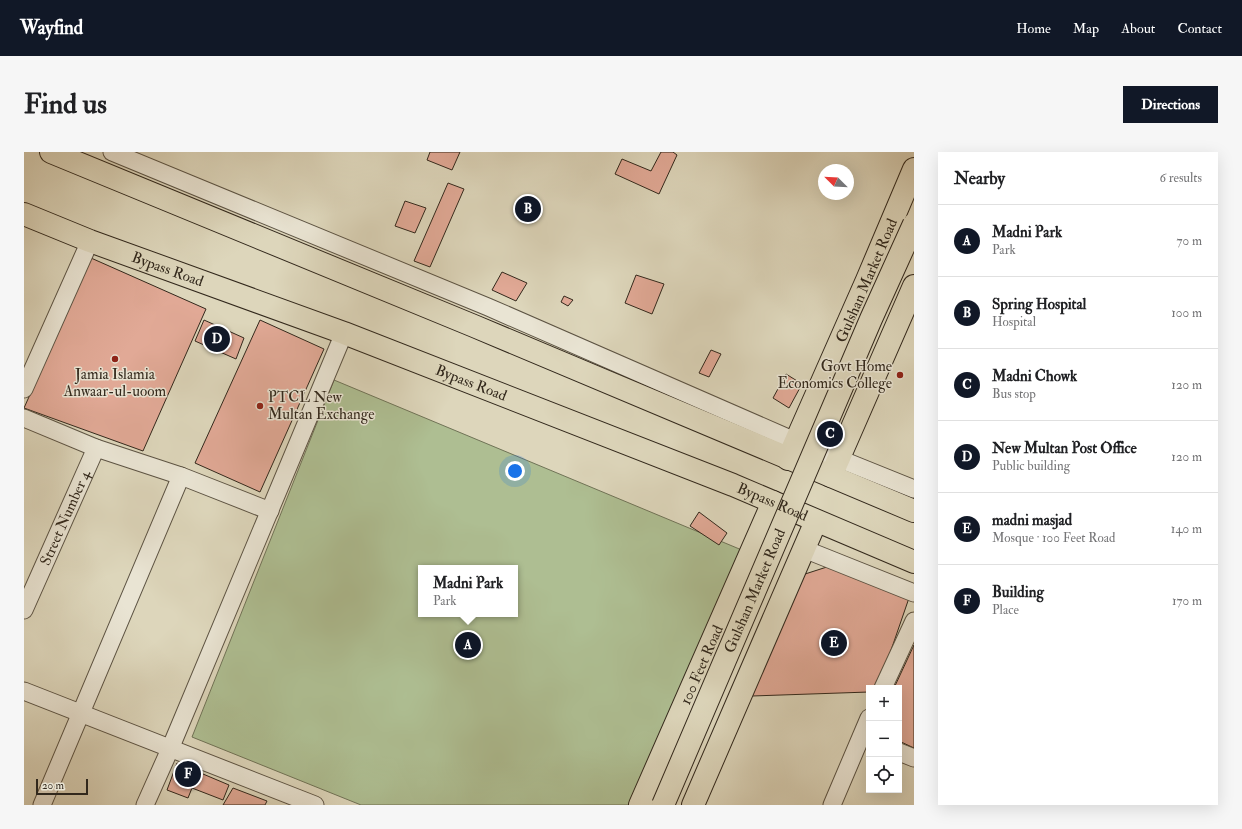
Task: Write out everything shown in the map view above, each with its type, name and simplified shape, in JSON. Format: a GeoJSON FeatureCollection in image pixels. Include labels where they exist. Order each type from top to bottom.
{"type":"FeatureCollection","features":[{"type":"Feature","properties":{"kind":"main road"},"geometry":{"type":"LineString","coordinates":[[51,152],[614,385],[835,467],[914,511]]}},
{"type":"Feature","properties":{"kind":"main road","name":"Gulshan Market Road"},"geometry":{"type":"LineString","coordinates":[[792,450],[914,169]]}},
{"type":"Feature","properties":{"kind":"main road","name":"Bypass Road"},"geometry":{"type":"LineString","coordinates":[[24,214],[90,242],[344,333],[733,485],[914,562]]}},
{"type":"Feature","properties":{"kind":"main road","name":"Gulshan Market Road"},"geometry":{"type":"LineString","coordinates":[[663,805],[868,327],[914,224]]}},
{"type":"Feature","properties":{"kind":"main road"},"geometry":{"type":"LineString","coordinates":[[835,467],[914,286]]}},
{"type":"Feature","properties":{"kind":"main road","name":"100 Feet Road"},"geometry":{"type":"LineString","coordinates":[[640,805],[773,502]]}},
{"type":"Feature","properties":{"kind":"main road"},"geometry":{"type":"LineString","coordinates":[[693,805],[816,521]]}},
{"type":"Feature","properties":{"kind":"street"},"geometry":{"type":"LineString","coordinates":[[120,154],[488,307],[624,366],[792,450]]}},
{"type":"Feature","properties":{"kind":"street"},"geometry":{"type":"LineString","coordinates":[[24,389],[90,242]]}},
{"type":"Feature","properties":{"kind":"street"},"geometry":{"type":"LineString","coordinates":[[145,805],[170,749],[344,333]]}},
{"type":"Feature","properties":{"kind":"street"},"geometry":{"type":"LineString","coordinates":[[614,385],[624,366]]}},
{"type":"Feature","properties":{"kind":"street"},"geometry":{"type":"LineString","coordinates":[[24,418],[96,448],[181,476],[270,511]]}},
{"type":"Feature","properties":{"kind":"street","name":"Street Number 4"},"geometry":{"type":"LineString","coordinates":[[24,610],[96,448]]}},
{"type":"Feature","properties":{"kind":"street"},"geometry":{"type":"LineString","coordinates":[[835,467],[914,489]]}},
{"type":"Feature","properties":{"kind":"street"},"geometry":{"type":"LineString","coordinates":[[42,805],[181,476]]}},
{"type":"Feature","properties":{"kind":"street"},"geometry":{"type":"LineString","coordinates":[[804,549],[914,593]]}},
{"type":"Feature","properties":{"kind":"street"},"geometry":{"type":"LineString","coordinates":[[884,685],[914,621]]}},
{"type":"Feature","properties":{"kind":"street"},"geometry":{"type":"LineString","coordinates":[[24,691],[315,805]]}},
{"type":"Feature","properties":{"kind":"street"},"geometry":{"type":"LineString","coordinates":[[832,805],[865,738],[868,721]]}},
{"type":"Feature","properties":{"kind":"street"},"geometry":{"type":"LineString","coordinates":[[902,753],[914,758]]}},
{"type":"Feature","properties":{"kind":"green space"},"geometry":{"type":"Polygon","coordinates":[[[334,380],[749,553],[637,805],[361,805],[192,737],[334,380]]]}},
{"type":"Feature","properties":{"kind":"building"},"geometry":{"type":"Polygon","coordinates":[[[430,152],[460,152],[452,170],[427,160],[430,152]]]}},
{"type":"Feature","properties":{"kind":"building"},"geometry":{"type":"Polygon","coordinates":[[[661,152],[673,152],[677,155],[659,194],[615,174],[622,159],[651,171],[661,152]]]}},
{"type":"Feature","properties":{"kind":"building"},"geometry":{"type":"Polygon","coordinates":[[[448,183],[464,189],[430,267],[414,261],[448,183]]]}},
{"type":"Feature","properties":{"kind":"building"},"geometry":{"type":"Polygon","coordinates":[[[405,201],[426,208],[415,233],[395,226],[405,201]]]}},
{"type":"Feature","properties":{"kind":"building","name":"Jamia Islamia Anwaar-ul-uoom"},"geometry":{"type":"Polygon","coordinates":[[[91,258],[206,309],[143,451],[24,408],[91,258]]]}},
{"type":"Feature","properties":{"kind":"building"},"geometry":{"type":"Polygon","coordinates":[[[502,272],[527,283],[516,301],[492,290],[502,272]]]}},
{"type":"Feature","properties":{"kind":"building"},"geometry":{"type":"Polygon","coordinates":[[[636,275],[664,284],[652,314],[625,303],[636,275]]]}},
{"type":"Feature","properties":{"kind":"building"},"geometry":{"type":"Polygon","coordinates":[[[564,296],[573,300],[568,306],[561,302],[564,296]]]}},
{"type":"Feature","properties":{"kind":"building"},"geometry":{"type":"Polygon","coordinates":[[[204,320],[244,338],[236,359],[195,341],[204,320]]]}},
{"type":"Feature","properties":{"kind":"building","name":"PTCL New Multan Exchange"},"geometry":{"type":"Polygon","coordinates":[[[260,320],[324,349],[260,492],[195,463],[260,320]]]}},
{"type":"Feature","properties":{"kind":"building"},"geometry":{"type":"Polygon","coordinates":[[[711,350],[721,354],[709,377],[699,373],[711,350]]]}},
{"type":"Feature","properties":{"kind":"building"},"geometry":{"type":"Polygon","coordinates":[[[786,374],[802,384],[789,408],[773,398],[786,374]]]}},
{"type":"Feature","properties":{"kind":"building"},"geometry":{"type":"Polygon","coordinates":[[[699,512],[727,533],[719,545],[690,526],[699,512]]]}},
{"type":"Feature","properties":{"kind":"building"},"geometry":{"type":"Polygon","coordinates":[[[833,565],[909,598],[879,685],[866,685],[866,692],[752,696],[802,575],[833,565]]]}},
{"type":"Feature","properties":{"kind":"building"},"geometry":{"type":"Polygon","coordinates":[[[914,645],[914,748],[902,742],[902,685],[895,685],[914,645]]]}},
{"type":"Feature","properties":{"kind":"building"},"geometry":{"type":"Polygon","coordinates":[[[177,763],[229,785],[223,800],[192,788],[188,798],[167,790],[177,763]]]}},
{"type":"Feature","properties":{"kind":"building"},"geometry":{"type":"Polygon","coordinates":[[[233,788],[267,801],[265,805],[223,805],[233,788]]]}},
{"type":"Feature","properties":{"kind":"place","name":"Spring Hospital"},"geometry":{"type":"Point","coordinates":[528,209]}},
{"type":"Feature","properties":{"kind":"place","name":"New Multan Post Office"},"geometry":{"type":"Point","coordinates":[217,339]}},
{"type":"Feature","properties":{"kind":"place","name":"Jamia Islamia Anwaar-ul-uoom"},"geometry":{"type":"Point","coordinates":[115,359]}},
{"type":"Feature","properties":{"kind":"place","name":"Govt Home Economics College"},"geometry":{"type":"Point","coordinates":[900,375]}},
{"type":"Feature","properties":{"kind":"place","name":"PTCL New Multan Exchange"},"geometry":{"type":"Point","coordinates":[260,406]}},
{"type":"Feature","properties":{"kind":"place","name":"Madni Chowk"},"geometry":{"type":"Point","coordinates":[830,434]}},
{"type":"Feature","properties":{"kind":"place","name":"madni masjad"},"geometry":{"type":"Point","coordinates":[834,643]}},
{"type":"Feature","properties":{"kind":"place","name":"Madni Park"},"geometry":{"type":"Point","coordinates":[468,645]}},
{"type":"Feature","properties":{"kind":"place","name":"Building"},"geometry":{"type":"Point","coordinates":[188,774]}}]}
